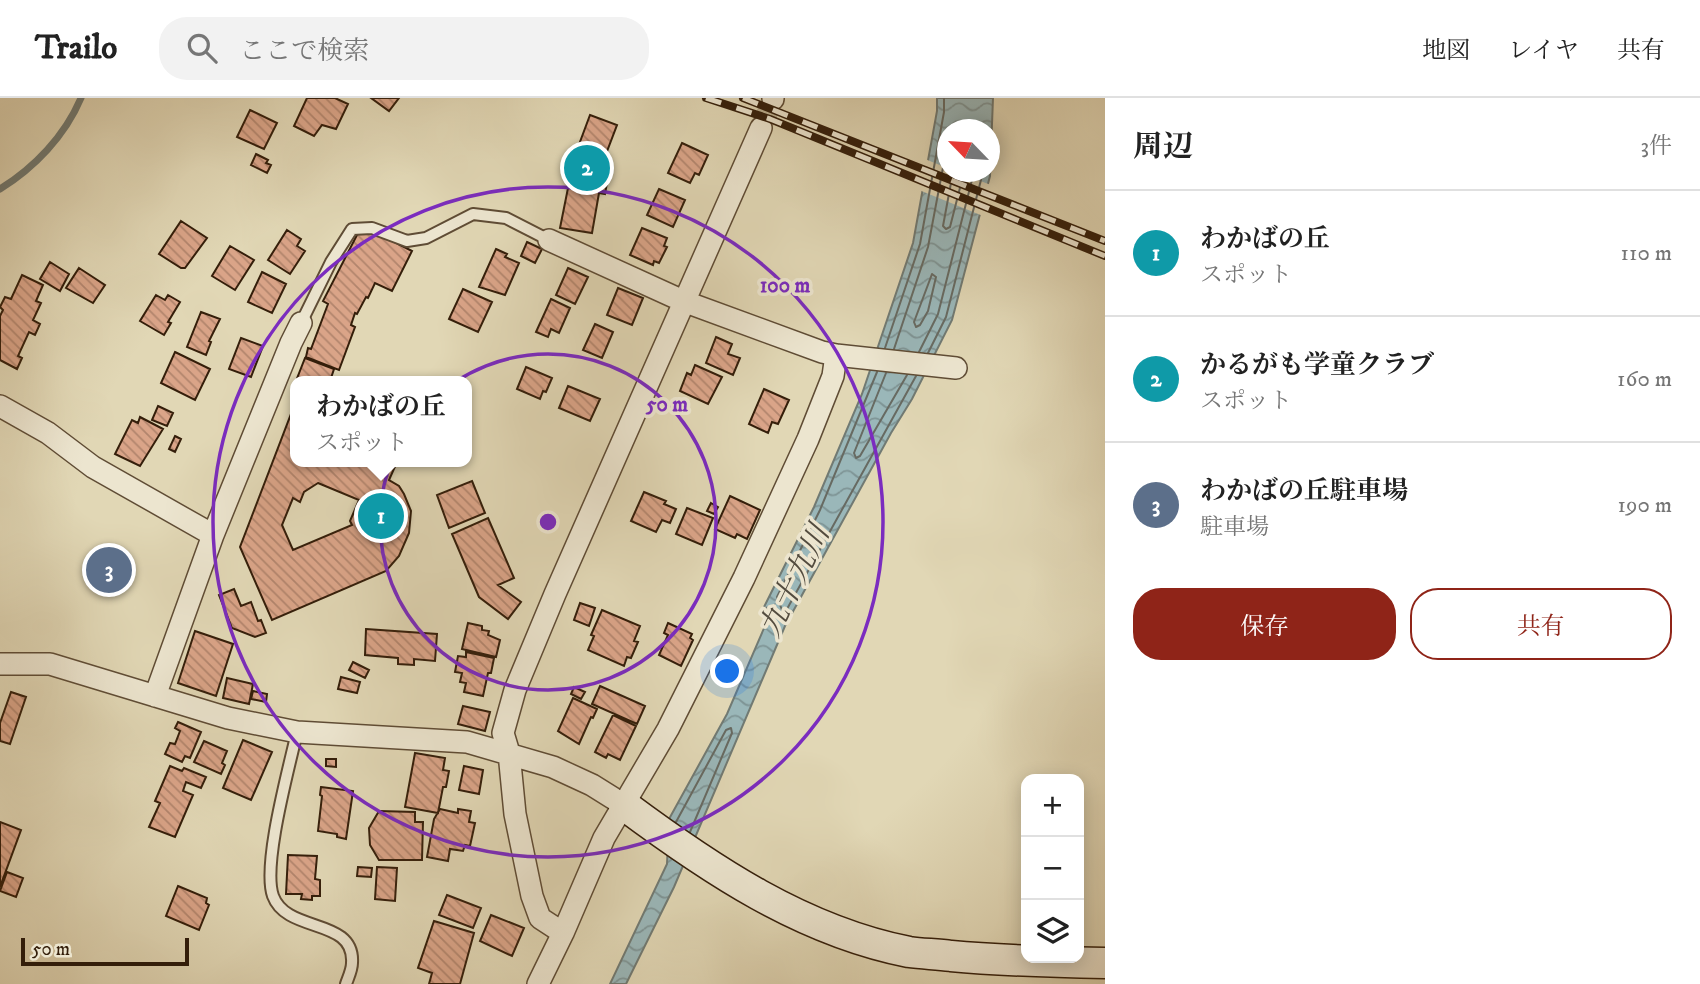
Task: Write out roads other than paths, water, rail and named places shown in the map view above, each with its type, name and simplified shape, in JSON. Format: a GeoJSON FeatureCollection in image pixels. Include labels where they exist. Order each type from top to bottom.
{"type":"FeatureCollection","features":[{"type":"Feature","properties":{"kind":"street"},"geometry":{"type":"LineString","coordinates":[[563,933],[540,918],[532,896],[515,814],[509,753],[503,733],[515,690],[761,128]]}},
{"type":"Feature","properties":{"kind":"street"},"geometry":{"type":"LineString","coordinates":[[549,240],[683,301],[841,356],[951,367]]}},
{"type":"Feature","properties":{"kind":"street"},"geometry":{"type":"LineString","coordinates":[[155,696],[213,535],[301,323]]}},
{"type":"Feature","properties":{"kind":"street"},"geometry":{"type":"LineString","coordinates":[[538,984],[604,838],[627,807],[744,578],[808,439],[841,356]]}},
{"type":"Feature","properties":{"kind":"street"},"geometry":{"type":"LineString","coordinates":[[0,406],[48,433],[93,467],[213,535]]}},
{"type":"Feature","properties":{"kind":"street"},"geometry":{"type":"LineString","coordinates":[[0,648],[9,664],[50,664],[228,718],[297,733],[467,742],[553,767],[592,785],[768,901],[811,922],[909,952],[1000,960],[1105,963]]}},
{"type":"Feature","properties":{"kind":"lane"},"geometry":{"type":"LineString","coordinates":[[301,323],[331,262],[352,229],[372,228],[407,241],[416,240],[426,238],[473,214],[506,218],[549,240]]}},
{"type":"Feature","properties":{"kind":"lane"},"geometry":{"type":"LineString","coordinates":[[297,733],[272,853],[272,894],[281,910],[294,918],[335,932],[346,942],[352,962],[346,984]]}},
{"type":"Feature","properties":{"kind":"water","name":"九十九川"},"geometry":{"type":"Polygon","coordinates":[[[937,98],[993,98],[992,119],[937,119],[937,182],[988,182],[952,320],[912,399],[785,626],[674,887],[626,984],[610,984],[667,864],[669,819],[727,714],[774,605],[763,609],[814,507],[862,394],[913,243],[937,111],[937,98]]]}},
{"type":"Feature","properties":{"kind":"waterway"},"geometry":{"type":"LineString","coordinates":[[0,189],[25,171],[47,150],[66,125],[81,98]]}},
{"type":"Feature","properties":{"kind":"tunnel"},"geometry":{"type":"LineString","coordinates":[[761,128],[773,99]]}},
{"type":"Feature","properties":{"kind":"railway"},"geometry":{"type":"LineString","coordinates":[[706,98],[770,119],[1105,256]]}},
{"type":"Feature","properties":{"kind":"railway"},"geometry":{"type":"LineString","coordinates":[[743,98],[1105,241]]}},
{"type":"Feature","properties":{"kind":"place","name":"かるがも学童クラブ"},"geometry":{"type":"Point","coordinates":[587,168]}},
{"type":"Feature","properties":{"kind":"place","name":"わかばの丘"},"geometry":{"type":"Point","coordinates":[381,516]}},
{"type":"Feature","properties":{"kind":"place","name":"わかばの丘駐車場"},"geometry":{"type":"Point","coordinates":[109,570]}}]}
